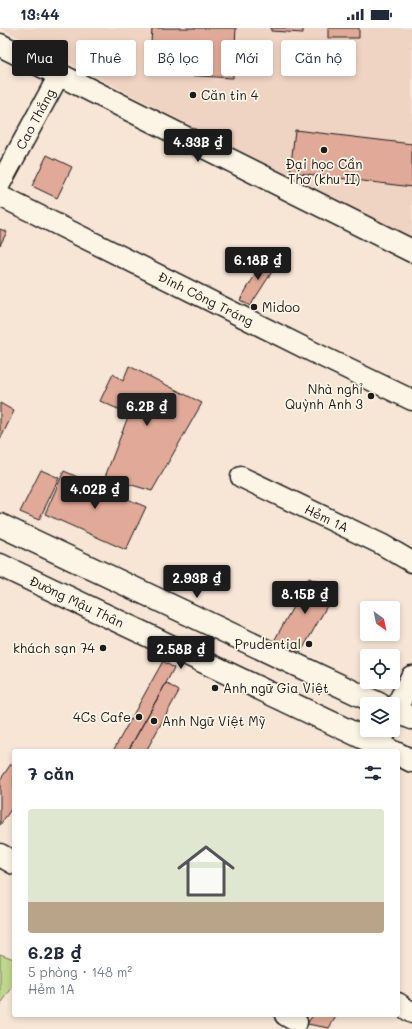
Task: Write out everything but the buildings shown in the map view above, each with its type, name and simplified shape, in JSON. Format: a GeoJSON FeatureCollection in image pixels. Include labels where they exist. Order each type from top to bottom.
{"type":"FeatureCollection","features":[{"type":"Feature","properties":{"kind":"main road"},"geometry":{"type":"LineString","coordinates":[[0,45],[12,51]]}},
{"type":"Feature","properties":{"kind":"main road"},"geometry":{"type":"LineString","coordinates":[[61,76],[412,251]]}},
{"type":"Feature","properties":{"kind":"main road"},"geometry":{"type":"LineString","coordinates":[[0,525],[360,711]]}},
{"type":"Feature","properties":{"kind":"main road","name":"Đường Mậu Thân"},"geometry":{"type":"LineString","coordinates":[[0,565],[360,714]]}},
{"type":"Feature","properties":{"kind":"main road"},"geometry":{"type":"LineString","coordinates":[[400,703],[412,677]]}},
{"type":"Feature","properties":{"kind":"main road"},"geometry":{"type":"LineString","coordinates":[[400,755],[412,760]]}},
{"type":"Feature","properties":{"kind":"main road"},"geometry":{"type":"LineString","coordinates":[[0,855],[12,862]]}},
{"type":"Feature","properties":{"kind":"street","name":"Cao Thắng"},"geometry":{"type":"LineString","coordinates":[[0,184],[58,76]]}},
{"type":"Feature","properties":{"kind":"street","name":"Đinh Công Tráng"},"geometry":{"type":"LineString","coordinates":[[0,196],[412,400]]}},
{"type":"Feature","properties":{"kind":"street","name":"Hẻm 1A"},"geometry":{"type":"LineString","coordinates":[[240,477],[381,544],[412,562]]}},
{"type":"Feature","properties":{"kind":"street"},"geometry":{"type":"LineString","coordinates":[[400,1005],[412,1013]]}},
{"type":"Feature","properties":{"kind":"shaded area","name":"Đại học Cần Thơ (khu II)"},"geometry":{"type":"Polygon","coordinates":[[[0,28],[412,28],[412,241],[95,76],[136,76],[136,40],[76,40],[76,66],[68,62],[68,40],[24,40],[0,28]]]}},
{"type":"Feature","properties":{"kind":"green space"},"geometry":{"type":"Polygon","coordinates":[[[0,954],[12,958],[12,988],[0,1005],[0,954]]]}},
{"type":"Feature","properties":{"kind":"place","name":"Căn tin 4"},"geometry":{"type":"Point","coordinates":[193,95]}},
{"type":"Feature","properties":{"kind":"place","name":"Đại học Cần Thơ (khu II)"},"geometry":{"type":"Point","coordinates":[324,150]}},
{"type":"Feature","properties":{"kind":"place","name":"Midoo"},"geometry":{"type":"Point","coordinates":[254,307]}},
{"type":"Feature","properties":{"kind":"place","name":"Nhà nghỉ Quỳnh Anh 3"},"geometry":{"type":"Point","coordinates":[371,396]}},
{"type":"Feature","properties":{"kind":"place","name":"Prudential"},"geometry":{"type":"Point","coordinates":[309,644]}},
{"type":"Feature","properties":{"kind":"place","name":"khách sạn 74"},"geometry":{"type":"Point","coordinates":[103,648]}},
{"type":"Feature","properties":{"kind":"place","name":"Anh ngữ Gia Việt"},"geometry":{"type":"Point","coordinates":[215,688]}},
{"type":"Feature","properties":{"kind":"place","name":"4Cs Cafe"},"geometry":{"type":"Point","coordinates":[139,717]}},
{"type":"Feature","properties":{"kind":"place","name":"Anh Ngữ Việt Mỹ"},"geometry":{"type":"Point","coordinates":[154,721]}}]}
